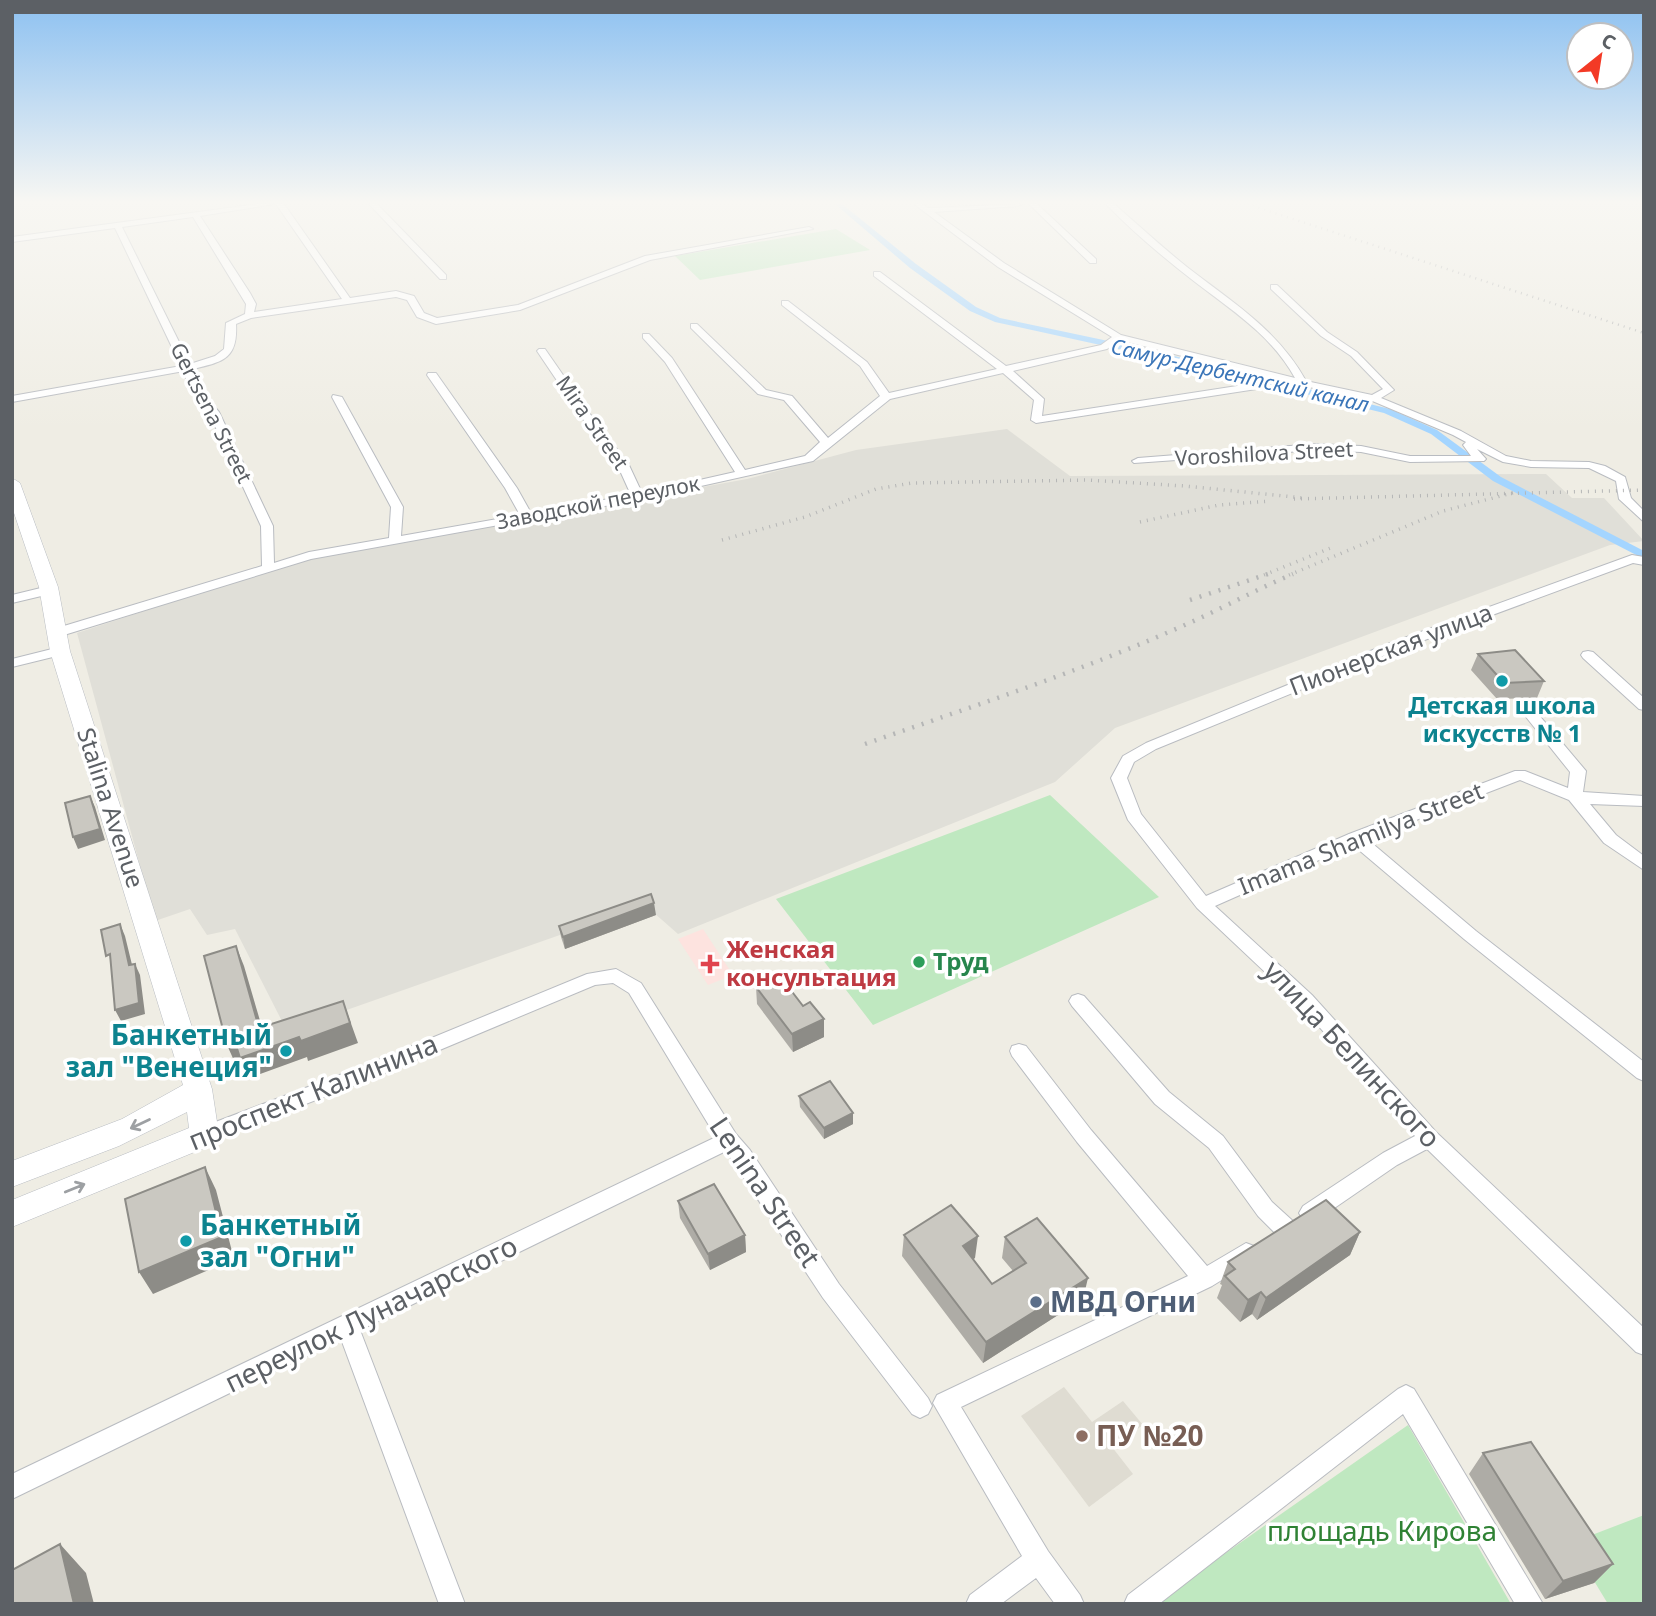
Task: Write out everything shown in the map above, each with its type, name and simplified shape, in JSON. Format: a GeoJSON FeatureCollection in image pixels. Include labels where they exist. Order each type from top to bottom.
{"type":"FeatureCollection","features":[{"type":"Feature","properties":{"kind":"street","name":"Gertsena Street"},"geometry":{"type":"LineString","coordinates":[[143,279],[194,388],[214,412],[267,526],[268,568]]}},
{"type":"Feature","properties":{"kind":"street"},"geometry":{"type":"LineString","coordinates":[[237,279],[251,304],[249,316]]}},
{"type":"Feature","properties":{"kind":"street"},"geometry":{"type":"LineString","coordinates":[[333,279],[348,301]]}},
{"type":"Feature","properties":{"kind":"street"},"geometry":{"type":"LineString","coordinates":[[12,399],[185,369],[229,352],[232,345],[231,323],[249,316],[405,295],[411,298],[420,315],[436,321],[532,304],[594,279]]}},
{"type":"Feature","properties":{"kind":"street"},"geometry":{"type":"LineString","coordinates":[[884,279],[1004,369],[1039,399],[1036,420],[1263,386]]}},
{"type":"Feature","properties":{"kind":"street"},"geometry":{"type":"LineString","coordinates":[[1022,279],[1113,341],[1373,398],[1457,433],[1503,459],[1531,464],[1601,468],[1622,479],[1625,499],[1644,518]]}},
{"type":"Feature","properties":{"kind":"street"},"geometry":{"type":"LineString","coordinates":[[1198,279],[1245,314],[1278,345],[1302,382]]}},
{"type":"Feature","properties":{"kind":"street"},"geometry":{"type":"LineString","coordinates":[[1274,287],[1324,334],[1354,354],[1389,390],[1373,398]]}},
{"type":"Feature","properties":{"kind":"street"},"geometry":{"type":"LineString","coordinates":[[785,303],[864,364],[887,397]]}},
{"type":"Feature","properties":{"kind":"street"},"geometry":{"type":"LineString","coordinates":[[695,326],[762,392],[788,398],[826,442],[824,447]]}},
{"type":"Feature","properties":{"kind":"street"},"geometry":{"type":"LineString","coordinates":[[646,336],[670,359],[743,475]]}},
{"type":"Feature","properties":{"kind":"street","name":"Заводской переулок"},"geometry":{"type":"LineString","coordinates":[[12,663],[60,642],[309,556],[638,496],[808,460],[887,397],[1113,341]]}},
{"type":"Feature","properties":{"kind":"street","name":"Mira Street"},"geometry":{"type":"LineString","coordinates":[[542,351],[622,463],[638,496]]}},
{"type":"Feature","properties":{"kind":"street"},"geometry":{"type":"LineString","coordinates":[[432,375],[512,488],[527,517]]}},
{"type":"Feature","properties":{"kind":"street"},"geometry":{"type":"LineString","coordinates":[[337,397],[397,507],[395,541]]}},
{"type":"Feature","properties":{"kind":"street","name":"Voroshilova Street"},"geometry":{"type":"LineString","coordinates":[[1139,461],[1316,447],[1361,449],[1409,459],[1480,459],[1457,433]]}},
{"type":"Feature","properties":{"kind":"street","name":"Stalina Avenue"},"geometry":{"type":"LineString","coordinates":[[12,482],[49,590],[60,642],[198,1089],[204,1135]]}},
{"type":"Feature","properties":{"kind":"street","name":"Пионерская улица"},"geometry":{"type":"LineString","coordinates":[[1152,746],[1390,648],[1638,560]]}},
{"type":"Feature","properties":{"kind":"street"},"geometry":{"type":"LineString","coordinates":[[12,598],[49,590]]}},
{"type":"Feature","properties":{"kind":"street"},"geometry":{"type":"LineString","coordinates":[[1588,655],[1644,706]]}},
{"type":"Feature","properties":{"kind":"street"},"geometry":{"type":"LineString","coordinates":[[1533,717],[1578,771],[1575,796],[1610,839],[1644,864]]}},
{"type":"Feature","properties":{"kind":"street","name":"улица Белинского"},"geometry":{"type":"LineString","coordinates":[[1152,746],[1128,759],[1119,778],[1134,816],[1203,904],[1306,1000],[1429,1138],[1644,1344]]}},
{"type":"Feature","properties":{"kind":"street","name":"Imama Shamilya Street"},"geometry":{"type":"LineString","coordinates":[[1203,904],[1354,838],[1520,774],[1575,796]]}},
{"type":"Feature","properties":{"kind":"street"},"geometry":{"type":"LineString","coordinates":[[1575,796],[1599,800],[1644,801]]}},
{"type":"Feature","properties":{"kind":"street"},"geometry":{"type":"LineString","coordinates":[[1354,838],[1470,935],[1644,1073]]}},
{"type":"Feature","properties":{"kind":"street","name":"проспект Калинина"},"geometry":{"type":"LineString","coordinates":[[12,1214],[593,979],[616,976]]}},
{"type":"Feature","properties":{"kind":"street","name":"Lenina Street"},"geometry":{"type":"LineString","coordinates":[[616,976],[635,988],[729,1140],[743,1156],[831,1292],[932,1404],[1071,1604]]}},
{"type":"Feature","properties":{"kind":"street"},"geometry":{"type":"LineString","coordinates":[[1078,1001],[1162,1098],[1216,1142],[1265,1209],[1286,1229]]}},
{"type":"Feature","properties":{"kind":"street"},"geometry":{"type":"LineString","coordinates":[[1018,1051],[1084,1136],[1204,1279]]}},
{"type":"Feature","properties":{"kind":"street"},"geometry":{"type":"LineString","coordinates":[[12,1174],[128,1130],[169,1111],[198,1089]]}},
{"type":"Feature","properties":{"kind":"street"},"geometry":{"type":"LineString","coordinates":[[932,1404],[1204,1279],[1286,1229],[1390,1159],[1429,1138]]}},
{"type":"Feature","properties":{"kind":"street","name":"переулок Луначарского"},"geometry":{"type":"LineString","coordinates":[[12,1487],[729,1140]]}},
{"type":"Feature","properties":{"kind":"street"},"geometry":{"type":"LineString","coordinates":[[347,1325],[452,1604]]}},
{"type":"Feature","properties":{"kind":"street"},"geometry":{"type":"LineString","coordinates":[[1137,1604],[1406,1397],[1530,1604]]}},
{"type":"Feature","properties":{"kind":"street"},"geometry":{"type":"LineString","coordinates":[[979,1604],[1039,1560]]}},
{"type":"Feature","properties":{"kind":"shaded area"},"geometry":{"type":"Polygon","coordinates":[[[1007,429],[1070,476],[1546,474],[1572,498],[1604,498],[1644,541],[1610,545],[1115,728],[1055,782],[678,934],[645,905],[287,1031],[235,929],[207,935],[190,909],[155,921],[77,633],[300,560],[747,479],[856,450],[1007,429]]]}},
{"type":"Feature","properties":{"kind":"shaded area","name":"Женская консультация"},"geometry":{"type":"Polygon","coordinates":[[[703,929],[733,975],[708,985],[678,939],[703,929]]]}},
{"type":"Feature","properties":{"kind":"shaded area","name":"ПУ №20"},"geometry":{"type":"Polygon","coordinates":[[[1064,1387],[1092,1422],[1123,1401],[1143,1425],[1112,1447],[1133,1474],[1089,1507],[1021,1416],[1064,1387]]]}},
{"type":"Feature","properties":{"kind":"green space","name":"Труд"},"geometry":{"type":"Polygon","coordinates":[[[1050,795],[1159,897],[873,1025],[776,899],[1050,795]]]}},
{"type":"Feature","properties":{"kind":"green space","name":"площадь Кирова"},"geometry":{"type":"Polygon","coordinates":[[[1408,1425],[1511,1604],[1153,1604],[1408,1425]]]}},
{"type":"Feature","properties":{"kind":"green space"},"geometry":{"type":"Polygon","coordinates":[[[1644,1515],[1644,1604],[1608,1604],[1571,1543],[1644,1515]]]}},
{"type":"Feature","properties":{"kind":"building"},"geometry":{"type":"Polygon","coordinates":[[[1515,650],[1544,681],[1504,683],[1478,654],[1515,650]]]}},
{"type":"Feature","properties":{"kind":"building"},"geometry":{"type":"Polygon","coordinates":[[[90,796],[100,829],[73,837],[65,803],[90,796]]]}},
{"type":"Feature","properties":{"kind":"building"},"geometry":{"type":"Polygon","coordinates":[[[651,894],[654,903],[563,937],[559,926],[651,894]]]}},
{"type":"Feature","properties":{"kind":"building"},"geometry":{"type":"Polygon","coordinates":[[[120,924],[129,965],[135,964],[139,1003],[115,1010],[110,954],[106,956],[101,930],[120,924]]]}},
{"type":"Feature","properties":{"kind":"building"},"geometry":{"type":"Polygon","coordinates":[[[236,946],[259,1028],[343,1001],[350,1023],[301,1041],[299,1037],[240,1058],[235,1042],[227,1045],[204,956],[236,946]]]}},
{"type":"Feature","properties":{"kind":"building"},"geometry":{"type":"Polygon","coordinates":[[[780,976],[803,1006],[810,1002],[824,1019],[792,1034],[756,987],[780,976]]]}},
{"type":"Feature","properties":{"kind":"building"},"geometry":{"type":"Polygon","coordinates":[[[830,1081],[853,1113],[824,1128],[799,1096],[830,1081]]]}},
{"type":"Feature","properties":{"kind":"building"},"geometry":{"type":"Polygon","coordinates":[[[205,1167],[222,1237],[139,1272],[125,1199],[205,1167]]]}},
{"type":"Feature","properties":{"kind":"building"},"geometry":{"type":"Polygon","coordinates":[[[714,1184],[745,1235],[708,1254],[678,1201],[714,1184]]]}},
{"type":"Feature","properties":{"kind":"building"},"geometry":{"type":"Polygon","coordinates":[[[1326,1200],[1360,1232],[1266,1298],[1261,1292],[1248,1300],[1225,1276],[1235,1269],[1228,1262],[1326,1200]]]}},
{"type":"Feature","properties":{"kind":"building"},"geometry":{"type":"Polygon","coordinates":[[[951,1205],[978,1236],[963,1246],[992,1284],[1026,1263],[1005,1237],[1037,1218],[1088,1278],[986,1342],[904,1235],[951,1205]]]}},
{"type":"Feature","properties":{"kind":"building"},"geometry":{"type":"Polygon","coordinates":[[[1531,1442],[1613,1564],[1563,1581],[1483,1453],[1531,1442]]]}},
{"type":"Feature","properties":{"kind":"building"},"geometry":{"type":"Polygon","coordinates":[[[60,1544],[74,1604],[12,1604],[12,1570],[60,1544]]]}},
{"type":"Feature","properties":{"kind":"waterway","name":"Самур-Дербентский канал"},"geometry":{"type":"LineString","coordinates":[[932,279],[973,309],[998,320],[1146,352],[1387,411],[1434,432],[1497,479],[1644,556]]}},
{"type":"Feature","properties":{"kind":"railway"},"geometry":{"type":"LineString","coordinates":[[1479,279],[1644,333]]}},
{"type":"Feature","properties":{"kind":"railway"},"geometry":{"type":"LineString","coordinates":[[722,540],[805,517],[876,489],[912,483],[1087,480],[1185,486],[1304,498]]}},
{"type":"Feature","properties":{"kind":"railway"},"geometry":{"type":"LineString","coordinates":[[1510,493],[1644,490]]}},
{"type":"Feature","properties":{"kind":"railway"},"geometry":{"type":"LineString","coordinates":[[1510,493],[1516,492]]}},
{"type":"Feature","properties":{"kind":"railway"},"geometry":{"type":"LineString","coordinates":[[1289,575],[1443,511],[1510,493]]}},
{"type":"Feature","properties":{"kind":"railway"},"geometry":{"type":"LineString","coordinates":[[1294,499],[1510,493]]}},
{"type":"Feature","properties":{"kind":"railway"},"geometry":{"type":"LineString","coordinates":[[1140,522],[1219,505],[1270,501]]}},
{"type":"Feature","properties":{"kind":"railway"},"geometry":{"type":"LineString","coordinates":[[1264,575],[1333,547]]}},
{"type":"Feature","properties":{"kind":"railway"},"geometry":{"type":"LineString","coordinates":[[1190,600],[1268,574]]}},
{"type":"Feature","properties":{"kind":"railway"},"geometry":{"type":"LineString","coordinates":[[865,744],[1108,657],[1187,624],[1293,574]]}},
{"type":"Feature","properties":{"kind":"place","name":"Детская школа искусств № 1"},"geometry":{"type":"Point","coordinates":[1502,681]}},
{"type":"Feature","properties":{"kind":"place","name":"Труд"},"geometry":{"type":"Point","coordinates":[919,962]}},
{"type":"Feature","properties":{"kind":"place","name":"Женская консультация"},"geometry":{"type":"Point","coordinates":[710,964]}},
{"type":"Feature","properties":{"kind":"place","name":"Банкетный зал \"Венеция\""},"geometry":{"type":"Point","coordinates":[286,1051]}},
{"type":"Feature","properties":{"kind":"place","name":"Банкетный зал \"Огни\""},"geometry":{"type":"Point","coordinates":[186,1241]}},
{"type":"Feature","properties":{"kind":"place","name":"МВД Огни"},"geometry":{"type":"Point","coordinates":[1036,1302]}},
{"type":"Feature","properties":{"kind":"place","name":"ПУ №20"},"geometry":{"type":"Point","coordinates":[1082,1436]}}]}
